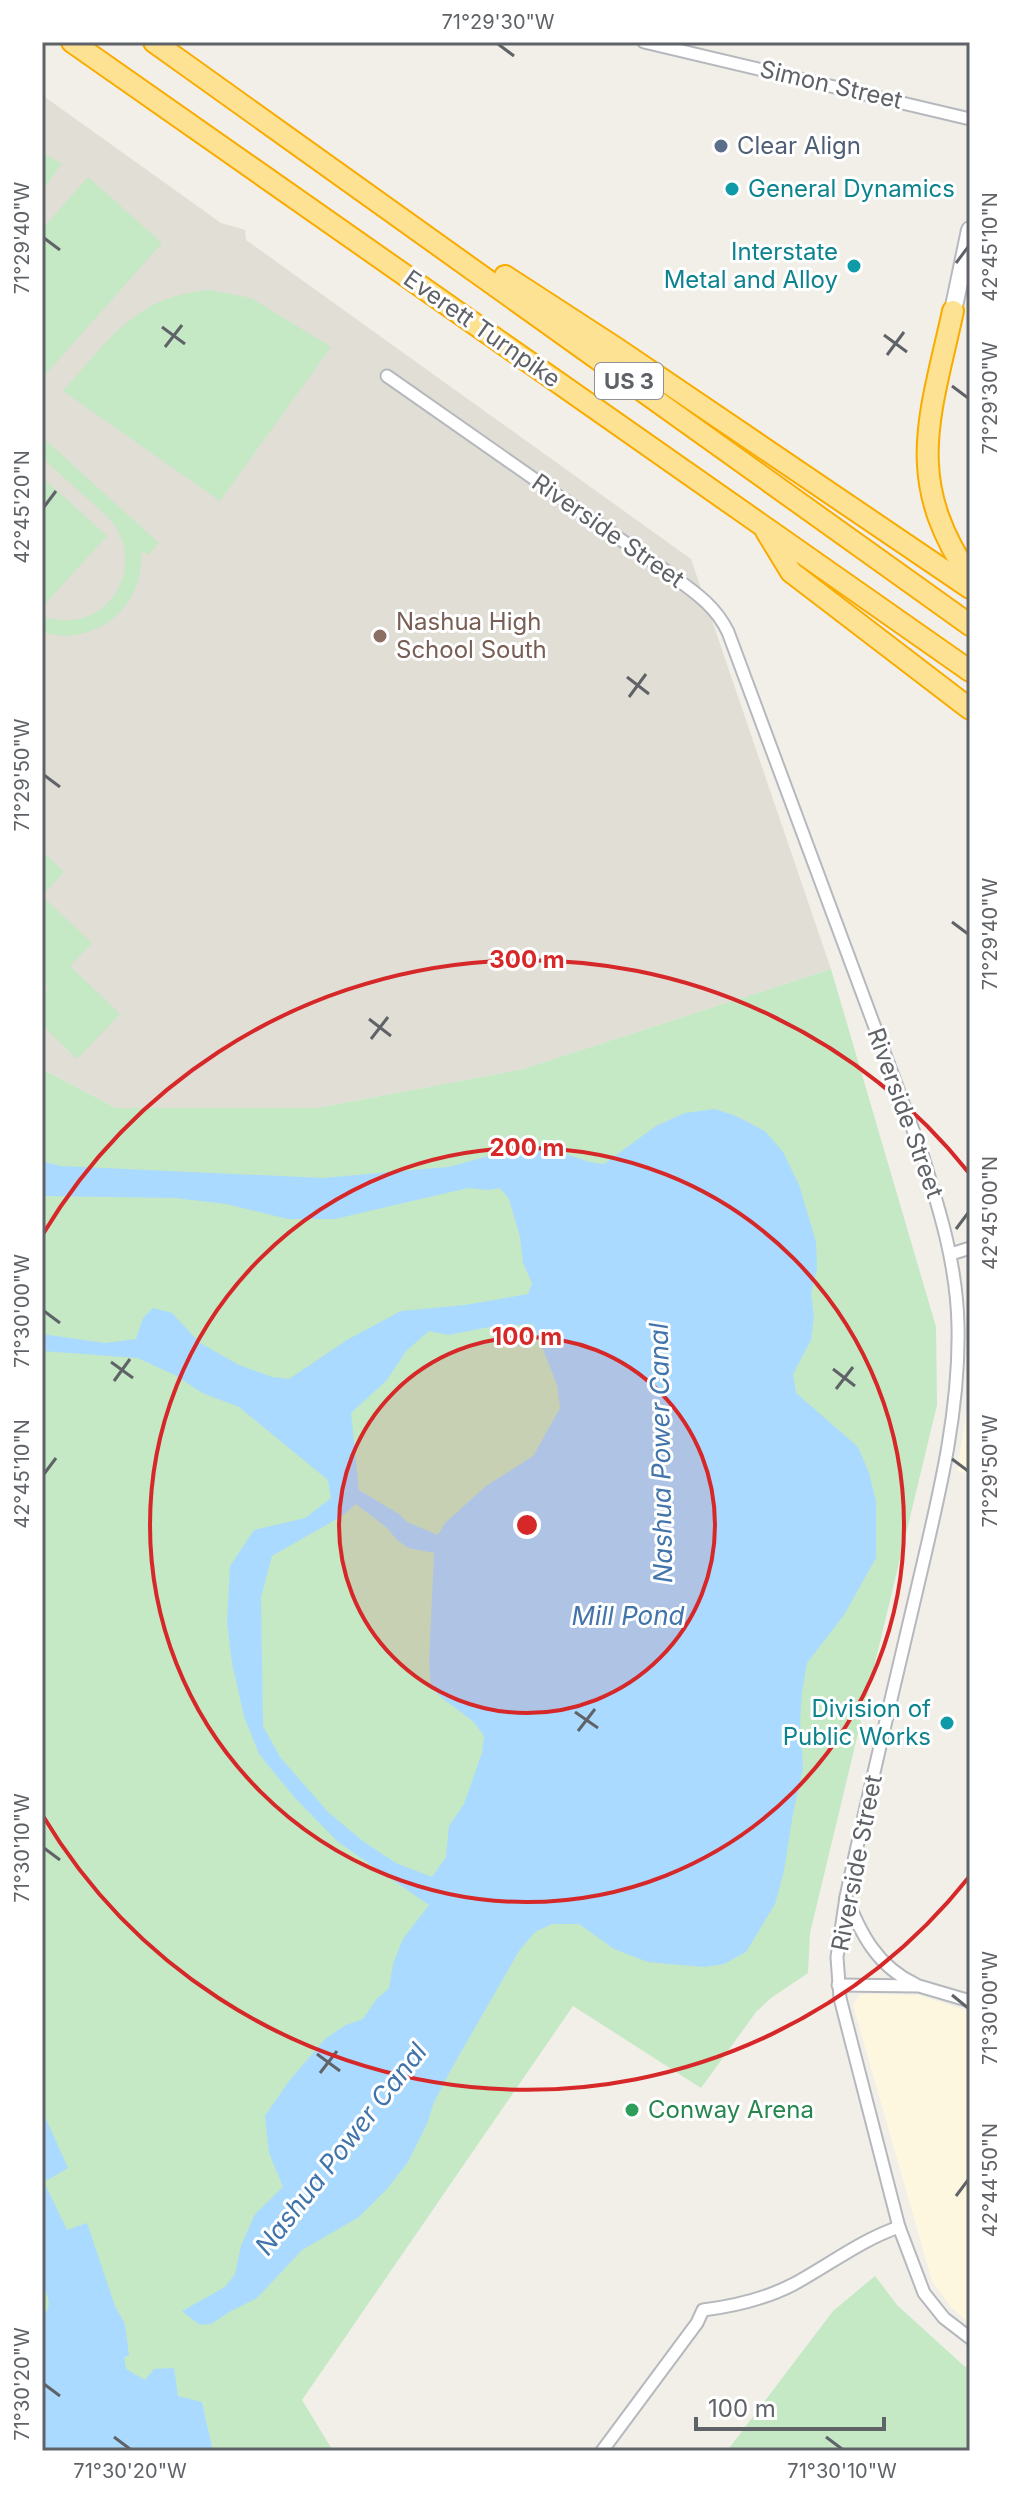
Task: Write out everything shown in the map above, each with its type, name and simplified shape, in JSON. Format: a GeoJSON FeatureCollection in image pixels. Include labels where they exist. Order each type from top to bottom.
{"type":"FeatureCollection","features":[{"type":"Feature","properties":{"kind":"highway","name":"Everett Turnpike"},"geometry":{"type":"LineString","coordinates":[[72,42],[970,671]]}},
{"type":"Feature","properties":{"kind":"highway","name":"Everett Turnpike"},"geometry":{"type":"LineString","coordinates":[[154,42],[970,625]]}},
{"type":"Feature","properties":{"kind":"highway"},"geometry":{"type":"LineString","coordinates":[[289,136],[616,348],[970,588]]}},
{"type":"Feature","properties":{"kind":"highway"},"geometry":{"type":"LineString","coordinates":[[953,311],[929,422],[927,466],[934,506],[942,529],[970,577]]}},
{"type":"Feature","properties":{"kind":"highway"},"geometry":{"type":"LineString","coordinates":[[762,524],[791,572],[970,709]]}},
{"type":"Feature","properties":{"kind":"street","name":"Simon Street"},"geometry":{"type":"LineString","coordinates":[[644,42],[970,119]]}},
{"type":"Feature","properties":{"kind":"street"},"geometry":{"type":"LineString","coordinates":[[953,311],[970,230]]}},
{"type":"Feature","properties":{"kind":"street","name":"Riverside Street"},"geometry":{"type":"LineString","coordinates":[[387,376],[670,574],[720,615],[922,1154],[943,1221],[951,1254],[958,1325],[956,1395],[940,1485],[846,1897],[839,1934],[838,1985],[899,2227],[916,2277],[924,2293],[944,2318],[970,2338]]}},
{"type":"Feature","properties":{"kind":"street"},"geometry":{"type":"LineString","coordinates":[[951,1254],[970,1248]]}},
{"type":"Feature","properties":{"kind":"street"},"geometry":{"type":"LineString","coordinates":[[846,1897],[861,1932],[878,1958],[896,1974],[919,1986],[970,2001]]}},
{"type":"Feature","properties":{"kind":"street"},"geometry":{"type":"LineString","coordinates":[[838,1985],[919,1986]]}},
{"type":"Feature","properties":{"kind":"street"},"geometry":{"type":"LineString","coordinates":[[602,2451],[697,2323],[703,2310],[767,2296],[868,2240],[899,2227]]}},
{"type":"Feature","properties":{"kind":"shaded area","name":"Nashua High School South"},"geometry":{"type":"Polygon","coordinates":[[[42,95],[221,223],[245,230],[246,240],[691,559],[831,969],[523,1069],[317,1108],[116,1108],[42,1069],[42,95]]]}},
{"type":"Feature","properties":{"kind":"shaded area"},"geometry":{"type":"Polygon","coordinates":[[[970,1391],[970,1474],[957,1471],[970,1391]]]}},
{"type":"Feature","properties":{"kind":"shaded area"},"geometry":{"type":"Polygon","coordinates":[[[859,1995],[919,1995],[970,2012],[970,2324],[951,2307],[932,2281],[853,2005],[859,1995]]]}},
{"type":"Feature","properties":{"kind":"green space"},"geometry":{"type":"Polygon","coordinates":[[[42,151],[61,164],[42,192],[42,151]]]}},
{"type":"Feature","properties":{"kind":"green space"},"geometry":{"type":"Polygon","coordinates":[[[88,177],[162,243],[46,374],[42,370],[42,229],[88,177]]]}},
{"type":"Feature","properties":{"kind":"green space"},"geometry":{"type":"Polygon","coordinates":[[[210,290],[251,298],[331,347],[220,501],[63,391],[110,338],[143,311],[184,294],[210,290]]]}},
{"type":"Feature","properties":{"kind":"green space"},"geometry":{"type":"Polygon","coordinates":[[[42,437],[159,543],[148,555],[141,550],[140,570],[126,605],[114,618],[81,634],[62,636],[42,632],[42,616],[65,620],[85,617],[102,608],[115,594],[123,576],[125,556],[120,536],[108,517],[42,458],[42,437]]]}},
{"type":"Feature","properties":{"kind":"green space"},"geometry":{"type":"Polygon","coordinates":[[[42,477],[107,536],[45,604],[42,601],[42,477]]]}},
{"type":"Feature","properties":{"kind":"green space"},"geometry":{"type":"Polygon","coordinates":[[[42,851],[64,872],[42,896],[42,851]]]}},
{"type":"Feature","properties":{"kind":"green space"},"geometry":{"type":"Polygon","coordinates":[[[42,896],[92,943],[70,966],[120,1014],[77,1059],[42,1025],[42,994],[48,987],[42,982],[42,896]]]}},
{"type":"Feature","properties":{"kind":"green space"},"geometry":{"type":"Polygon","coordinates":[[[831,969],[936,1327],[937,1405],[810,1933],[808,1973],[756,2012],[701,2088],[573,2006],[302,2400],[333,2451],[213,2451],[202,2402],[42,2398],[42,1069],[116,1108],[317,1108],[523,1069],[831,969]]]}},
{"type":"Feature","properties":{"kind":"green space"},"geometry":{"type":"Polygon","coordinates":[[[875,2276],[897,2305],[970,2369],[970,2451],[727,2451],[833,2311],[875,2276]]]}},
{"type":"Feature","properties":{"kind":"water","name":"Mill Pond"},"geometry":{"type":"Polygon","coordinates":[[[715,1109],[736,1116],[765,1131],[783,1152],[799,1185],[816,1242],[811,1340],[793,1374],[796,1393],[858,1447],[876,1501],[876,1558],[844,1615],[807,1663],[800,1722],[803,1768],[775,1904],[746,1952],[724,1964],[704,1967],[648,1962],[614,1949],[579,1924],[552,1924],[535,1932],[519,1951],[453,2066],[408,2162],[387,2189],[359,2217],[302,2250],[257,2298],[211,2324],[200,2325],[182,2311],[225,2287],[235,2274],[241,2246],[255,2214],[283,2187],[269,2153],[265,2116],[289,2081],[326,2038],[346,2025],[363,2019],[389,1988],[393,1964],[403,1939],[429,1905],[338,1842],[295,1798],[259,1754],[244,1716],[227,1622],[230,1566],[254,1530],[305,1518],[331,1498],[328,1480],[239,1407],[202,1393],[177,1376],[138,1358],[42,1351],[42,1334],[105,1343],[136,1339],[143,1318],[153,1308],[172,1313],[200,1343],[239,1365],[272,1377],[289,1379],[347,1340],[401,1311],[465,1305],[528,1294],[532,1283],[523,1263],[520,1237],[509,1199],[500,1188],[468,1188],[335,1219],[288,1219],[226,1204],[175,1198],[46,1196],[42,1194],[42,1161],[60,1166],[323,1178],[448,1167],[526,1146],[551,1149],[604,1164],[656,1126],[685,1113],[715,1109]],[[533,1324],[489,1327],[448,1335],[429,1331],[406,1351],[387,1380],[351,1413],[359,1490],[407,1522],[438,1535],[445,1523],[486,1486],[533,1456],[560,1408],[557,1385],[533,1324]],[[356,1504],[342,1516],[272,1556],[261,1597],[263,1726],[280,1757],[328,1812],[396,1863],[432,1877],[446,1857],[449,1826],[464,1804],[482,1753],[484,1736],[474,1722],[431,1687],[429,1662],[434,1553],[408,1548],[356,1504]]]}},
{"type":"Feature","properties":{"kind":"water"},"geometry":{"type":"Polygon","coordinates":[[[42,2110],[68,2168],[44,2182],[67,2230],[87,2223],[115,2306],[125,2324],[129,2356],[124,2357],[126,2369],[145,2380],[154,2369],[174,2368],[178,2396],[202,2402],[213,2451],[42,2451],[42,2318],[49,2301],[42,2284],[42,2110]]]}},
{"type":"Feature","properties":{"kind":"place","name":"Clear Align"},"geometry":{"type":"Point","coordinates":[721,146]}},
{"type":"Feature","properties":{"kind":"place","name":"General Dynamics"},"geometry":{"type":"Point","coordinates":[732,189]}},
{"type":"Feature","properties":{"kind":"place","name":"Interstate Metal and Alloy"},"geometry":{"type":"Point","coordinates":[854,266]}},
{"type":"Feature","properties":{"kind":"place","name":"Nashua High School South"},"geometry":{"type":"Point","coordinates":[380,636]}},
{"type":"Feature","properties":{"kind":"place","name":"Division of Public Works"},"geometry":{"type":"Point","coordinates":[947,1723]}},
{"type":"Feature","properties":{"kind":"place","name":"Conway Arena"},"geometry":{"type":"Point","coordinates":[632,2110]}},
{"type":"Feature","properties":{"kind":"water label","name":"Nashua Power Canal"},"geometry":{"type":"Point","coordinates":[661,1453]}},
{"type":"Feature","properties":{"kind":"water label","name":"Nashua Power Canal"},"geometry":{"type":"Point","coordinates":[341,2149]}}]}
